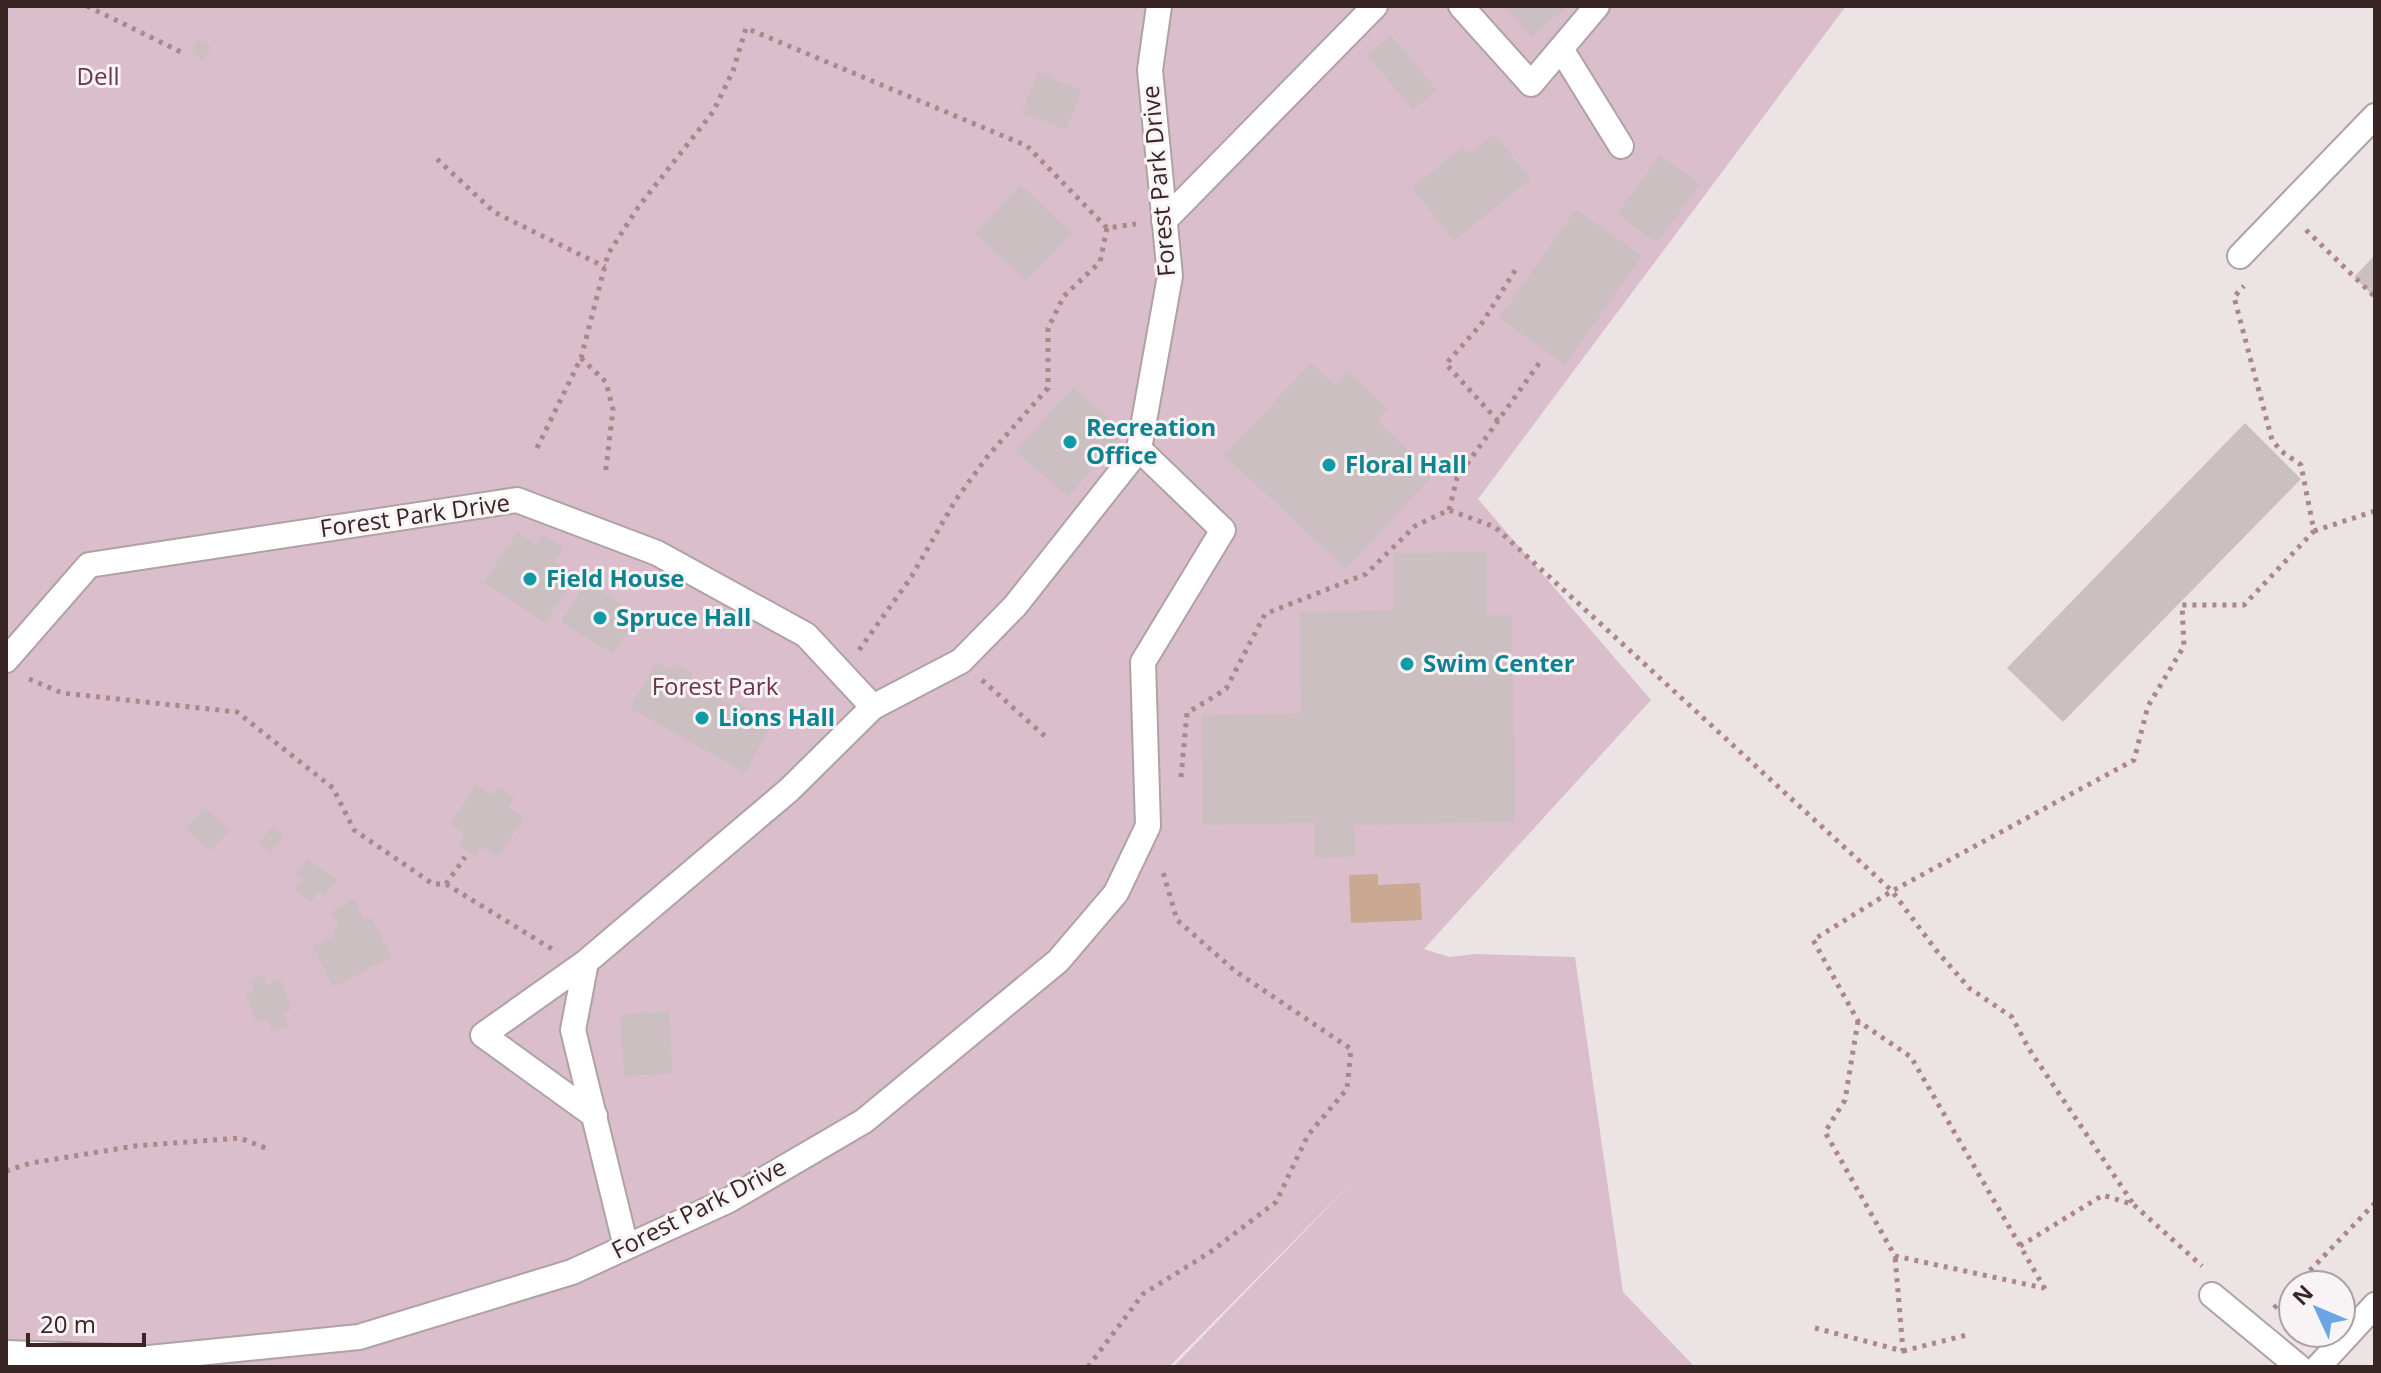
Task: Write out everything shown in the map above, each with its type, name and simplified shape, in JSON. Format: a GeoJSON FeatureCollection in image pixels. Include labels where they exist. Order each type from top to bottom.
{"type":"FeatureCollection","features":[{"type":"Feature","properties":{"kind":"street","name":"Forest Park Drive"},"geometry":{"type":"LineString","coordinates":[[6,1353],[149,1358],[359,1337],[572,1272],[729,1200],[864,1121],[959,1046],[1058,961],[1116,893],[1148,826],[1143,662],[1223,530],[1139,449],[1170,276],[1150,70],[1159,6]]}},
{"type":"Feature","properties":{"kind":"street"},"geometry":{"type":"LineString","coordinates":[[1164,221],[1375,6]]}},
{"type":"Feature","properties":{"kind":"street"},"geometry":{"type":"LineString","coordinates":[[1461,6],[1531,84],[1597,6]]}},
{"type":"Feature","properties":{"kind":"street"},"geometry":{"type":"LineString","coordinates":[[1561,49],[1621,146]]}},
{"type":"Feature","properties":{"kind":"street"},"geometry":{"type":"LineString","coordinates":[[2240,256],[2375,116]]}},
{"type":"Feature","properties":{"kind":"street"},"geometry":{"type":"LineString","coordinates":[[595,1116],[483,1035],[586,962],[789,790],[873,707],[961,661],[1015,606],[1139,449]]}},
{"type":"Feature","properties":{"kind":"street","name":"Forest Park Drive"},"geometry":{"type":"LineString","coordinates":[[6,660],[89,565],[517,500],[657,553],[806,635],[873,707]]}},
{"type":"Feature","properties":{"kind":"street"},"geometry":{"type":"LineString","coordinates":[[586,962],[573,1030],[626,1247]]}},
{"type":"Feature","properties":{"kind":"street"},"geometry":{"type":"LineString","coordinates":[[2212,1295],[2299,1367]]}},
{"type":"Feature","properties":{"kind":"street"},"geometry":{"type":"LineString","coordinates":[[2318,1367],[2375,1305]]}},
{"type":"Feature","properties":{"kind":"path"},"geometry":{"type":"LineString","coordinates":[[87,6],[181,52]]}},
{"type":"Feature","properties":{"kind":"path"},"geometry":{"type":"LineString","coordinates":[[537,448],[581,358],[608,254],[639,206],[713,112],[733,71],[746,28],[1027,146],[1107,228]]}},
{"type":"Feature","properties":{"kind":"path"},"geometry":{"type":"LineString","coordinates":[[437,159],[494,212],[605,267]]}},
{"type":"Feature","properties":{"kind":"path"},"geometry":{"type":"LineString","coordinates":[[2285,210],[2375,297]]}},
{"type":"Feature","properties":{"kind":"path"},"geometry":{"type":"LineString","coordinates":[[1107,228],[1164,221]]}},
{"type":"Feature","properties":{"kind":"path"},"geometry":{"type":"LineString","coordinates":[[842,673],[910,579],[955,501],[987,457],[1048,388],[1048,328],[1064,296],[1100,262],[1107,228]]}},
{"type":"Feature","properties":{"kind":"path"},"geometry":{"type":"LineString","coordinates":[[2240,256],[2258,273],[2234,297],[2268,428],[2281,451],[2301,465],[2314,531]]}},
{"type":"Feature","properties":{"kind":"path"},"geometry":{"type":"LineString","coordinates":[[1498,421],[1446,364],[1482,323],[1516,269]]}},
{"type":"Feature","properties":{"kind":"path"},"geometry":{"type":"LineString","coordinates":[[581,358],[606,382],[613,410],[605,476]]}},
{"type":"Feature","properties":{"kind":"path"},"geometry":{"type":"LineString","coordinates":[[1449,510],[1457,478],[1540,362]]}},
{"type":"Feature","properties":{"kind":"path"},"geometry":{"type":"LineString","coordinates":[[1180,782],[1187,713],[1226,689],[1265,614],[1366,574],[1415,526],[1449,510],[1495,527],[1892,891],[1969,988],[2012,1017],[2029,1049],[2134,1205],[2204,1268]]}},
{"type":"Feature","properties":{"kind":"path"},"geometry":{"type":"LineString","coordinates":[[1895,1256],[2045,1289],[1911,1057],[1858,1021],[1813,940],[1892,891],[2134,760],[2148,706],[2184,646],[2182,605],[2244,605],[2314,531],[2375,511]]}},
{"type":"Feature","properties":{"kind":"path"},"geometry":{"type":"LineString","coordinates":[[961,661],[1047,738]]}},
{"type":"Feature","properties":{"kind":"path"},"geometry":{"type":"LineString","coordinates":[[23,679],[62,693],[237,712],[333,788],[354,830],[433,884],[446,884],[552,949],[586,962]]}},
{"type":"Feature","properties":{"kind":"path"},"geometry":{"type":"LineString","coordinates":[[1088,1367],[1143,1294],[1209,1253],[1276,1202],[1308,1135],[1347,1089],[1351,1049],[1235,971],[1177,920],[1148,826]]}},
{"type":"Feature","properties":{"kind":"path"},"geometry":{"type":"LineString","coordinates":[[446,884],[465,857]]}},
{"type":"Feature","properties":{"kind":"path"},"geometry":{"type":"LineString","coordinates":[[1858,1021],[1845,1100],[1825,1132],[1895,1256],[1903,1351]]}},
{"type":"Feature","properties":{"kind":"path"},"geometry":{"type":"LineString","coordinates":[[6,1171],[31,1163],[135,1146],[240,1138],[268,1149]]}},
{"type":"Feature","properties":{"kind":"path"},"geometry":{"type":"LineString","coordinates":[[2020,1246],[2103,1195],[2134,1205]]}},
{"type":"Feature","properties":{"kind":"path"},"geometry":{"type":"LineString","coordinates":[[2312,1269],[2375,1203]]}},
{"type":"Feature","properties":{"kind":"path"},"geometry":{"type":"LineString","coordinates":[[2273,1309],[2277,1305]]}},
{"type":"Feature","properties":{"kind":"path"},"geometry":{"type":"LineString","coordinates":[[1815,1328],[1903,1351],[1971,1334]]}},
{"type":"Feature","properties":{"kind":"green space","name":"Forest Park"},"geometry":{"type":"Polygon","coordinates":[[[6,6],[1846,6],[1478,499],[1651,700],[1424,949],[1449,957],[1475,954],[1575,957],[1623,1292],[1695,1367],[1173,1367],[1366,1168],[1169,1367],[6,1367],[6,6]]]}},
{"type":"Feature","properties":{"kind":"shaded area"},"geometry":{"type":"Polygon","coordinates":[[[1378,874],[1378,885],[1420,883],[1422,920],[1351,923],[1349,875],[1378,874]]]}},
{"type":"Feature","properties":{"kind":"building"},"geometry":{"type":"Polygon","coordinates":[[[1504,6],[1568,6],[1531,37],[1504,6]]]}},
{"type":"Feature","properties":{"kind":"building"},"geometry":{"type":"Polygon","coordinates":[[[1391,35],[1437,90],[1413,110],[1367,55],[1391,35]]]}},
{"type":"Feature","properties":{"kind":"building"},"geometry":{"type":"Polygon","coordinates":[[[198,39],[211,46],[203,60],[190,53],[198,39]]]}},
{"type":"Feature","properties":{"kind":"building"},"geometry":{"type":"Polygon","coordinates":[[[1038,72],[1082,90],[1066,130],[1022,113],[1038,72]]]}},
{"type":"Feature","properties":{"kind":"building"},"geometry":{"type":"Polygon","coordinates":[[[1494,134],[1531,179],[1454,241],[1412,188],[1461,148],[1472,152],[1494,134]]]}},
{"type":"Feature","properties":{"kind":"building"},"geometry":{"type":"Polygon","coordinates":[[[1660,155],[1700,184],[1657,243],[1617,214],[1660,155]]]}},
{"type":"Feature","properties":{"kind":"building"},"geometry":{"type":"Polygon","coordinates":[[[1021,185],[1072,233],[1026,281],[975,233],[1021,185]]]}},
{"type":"Feature","properties":{"kind":"building"},"geometry":{"type":"Polygon","coordinates":[[[1576,209],[1642,256],[1565,365],[1499,318],[1576,209]]]}},
{"type":"Feature","properties":{"kind":"building"},"geometry":{"type":"Polygon","coordinates":[[[2375,255],[2375,298],[2354,277],[2375,255]]]}},
{"type":"Feature","properties":{"kind":"building","name":"Floral Hall"},"geometry":{"type":"Polygon","coordinates":[[[1311,363],[1336,386],[1349,372],[1388,409],[1377,421],[1434,474],[1346,569],[1224,455],[1311,363]]]}},
{"type":"Feature","properties":{"kind":"building","name":"Recreation Office"},"geometry":{"type":"Polygon","coordinates":[[[1073,387],[1125,433],[1068,497],[1015,451],[1073,387]]]}},
{"type":"Feature","properties":{"kind":"building"},"geometry":{"type":"Polygon","coordinates":[[[2245,423],[2301,479],[2063,722],[2007,668],[2245,423]]]}},
{"type":"Feature","properties":{"kind":"building","name":"Field House"},"geometry":{"type":"Polygon","coordinates":[[[517,532],[536,545],[543,534],[564,548],[555,561],[577,575],[545,623],[484,583],[517,532]]]}},
{"type":"Feature","properties":{"kind":"building","name":"Swim Center"},"geometry":{"type":"Polygon","coordinates":[[[1487,552],[1487,615],[1512,615],[1515,822],[1354,825],[1355,857],[1315,858],[1315,823],[1203,825],[1202,715],[1301,713],[1300,612],[1393,610],[1393,553],[1487,552]]]}},
{"type":"Feature","properties":{"kind":"building","name":"Spruce Hall"},"geometry":{"type":"Polygon","coordinates":[[[586,582],[638,614],[613,654],[561,622],[586,582]]]}},
{"type":"Feature","properties":{"kind":"building","name":"Lions Hall"},"geometry":{"type":"Polygon","coordinates":[[[656,662],[669,669],[675,664],[693,674],[688,681],[735,707],[737,702],[758,714],[754,721],[769,729],[745,773],[630,708],[656,662]]]}},
{"type":"Feature","properties":{"kind":"building"},"geometry":{"type":"Polygon","coordinates":[[[476,785],[492,795],[498,787],[514,798],[508,807],[524,818],[498,857],[482,847],[475,856],[458,845],[465,835],[450,824],[476,785]]]}},
{"type":"Feature","properties":{"kind":"building"},"geometry":{"type":"Polygon","coordinates":[[[205,808],[230,830],[210,851],[185,829],[205,808]]]}},
{"type":"Feature","properties":{"kind":"building"},"geometry":{"type":"Polygon","coordinates":[[[273,826],[284,836],[270,853],[258,843],[273,826]]]}},
{"type":"Feature","properties":{"kind":"building"},"geometry":{"type":"Polygon","coordinates":[[[308,859],[337,880],[324,897],[318,892],[311,902],[295,890],[303,879],[296,874],[308,859]]]}},
{"type":"Feature","properties":{"kind":"building"},"geometry":{"type":"Polygon","coordinates":[[[354,899],[364,921],[371,917],[392,957],[333,987],[313,947],[336,935],[332,930],[339,927],[331,912],[354,899]]]}},
{"type":"Feature","properties":{"kind":"building"},"geometry":{"type":"Polygon","coordinates":[[[263,975],[267,985],[280,980],[292,1009],[283,1013],[288,1026],[272,1032],[267,1018],[257,1022],[245,995],[255,991],[250,980],[263,975]]]}},
{"type":"Feature","properties":{"kind":"building"},"geometry":{"type":"Polygon","coordinates":[[[669,1011],[673,1073],[624,1077],[620,1015],[669,1011]]]}},
{"type":"Feature","properties":{"kind":"place","name":"Recreation Office"},"geometry":{"type":"Point","coordinates":[1070,442]}},
{"type":"Feature","properties":{"kind":"place","name":"Floral Hall"},"geometry":{"type":"Point","coordinates":[1329,465]}},
{"type":"Feature","properties":{"kind":"place","name":"Field House"},"geometry":{"type":"Point","coordinates":[530,579]}},
{"type":"Feature","properties":{"kind":"place","name":"Spruce Hall"},"geometry":{"type":"Point","coordinates":[600,618]}},
{"type":"Feature","properties":{"kind":"place","name":"Swim Center"},"geometry":{"type":"Point","coordinates":[1407,664]}},
{"type":"Feature","properties":{"kind":"place","name":"Lions Hall"},"geometry":{"type":"Point","coordinates":[702,718]}},
{"type":"Feature","properties":{"kind":"park label","name":"Dell"},"geometry":{"type":"Point","coordinates":[98,77]}}]}
